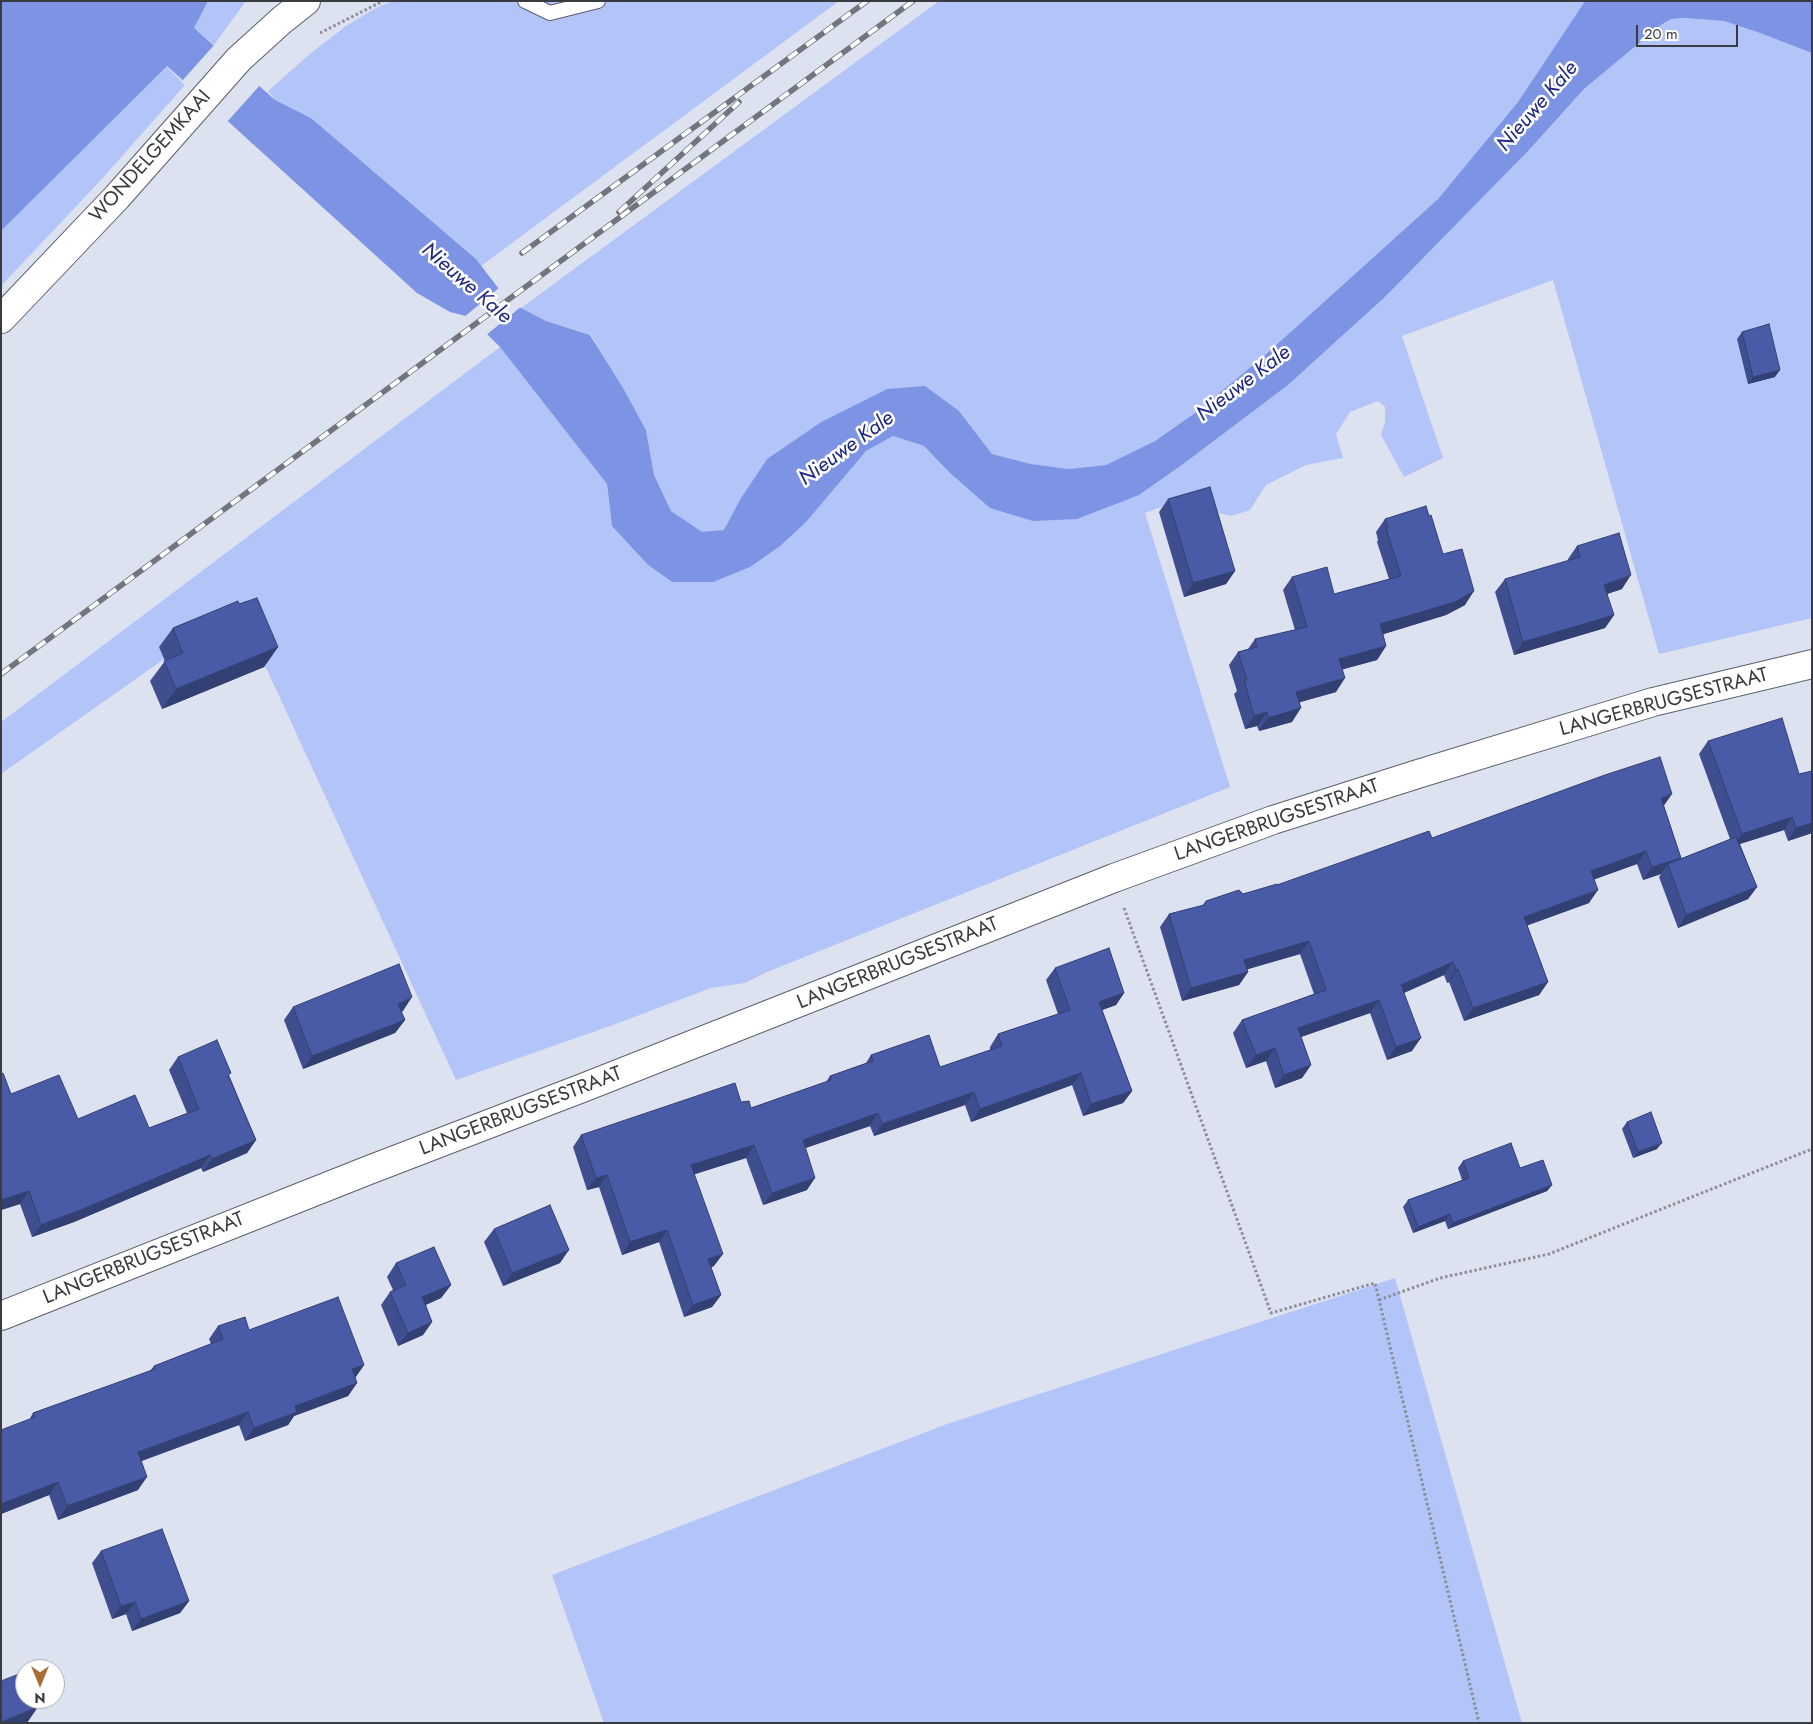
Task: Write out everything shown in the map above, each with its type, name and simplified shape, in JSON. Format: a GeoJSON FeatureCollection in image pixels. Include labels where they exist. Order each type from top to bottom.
{"type":"FeatureCollection","features":[{"type":"Feature","properties":{"kind":"street","name":"WONDELGEMKAAI"},"geometry":{"type":"LineString","coordinates":[[1,319],[117,197],[239,59],[306,1]]}},
{"type":"Feature","properties":{"kind":"street","name":"LANGERBRUGSESTRAAT"},"geometry":{"type":"LineString","coordinates":[[1,1316],[369,1170],[585,1088],[1114,878],[1273,820],[1653,702],[1812,664]]}},
{"type":"Feature","properties":{"kind":"lane"},"geometry":{"type":"LineString","coordinates":[[525,1],[550,13],[598,1]]}},
{"type":"Feature","properties":{"kind":"path"},"geometry":{"type":"LineString","coordinates":[[1114,878],[1271,1313],[1375,1283],[1480,1723]]}},
{"type":"Feature","properties":{"kind":"path"},"geometry":{"type":"LineString","coordinates":[[1378,1300],[1440,1278],[1549,1254],[1812,1149]]}},
{"type":"Feature","properties":{"kind":"shaded area"},"geometry":{"type":"Polygon","coordinates":[[[208,1],[246,1],[214,45],[194,28],[208,1]]]}},
{"type":"Feature","properties":{"kind":"shaded area"},"geometry":{"type":"Polygon","coordinates":[[[392,1],[839,1],[481,266],[476,259],[311,118],[275,100],[268,91],[311,53],[346,26],[392,1]]]}},
{"type":"Feature","properties":{"kind":"shaded area"},"geometry":{"type":"Polygon","coordinates":[[[939,1],[1585,1],[1518,102],[1438,199],[1264,356],[1195,413],[1155,441],[1106,465],[1069,469],[1031,464],[992,454],[959,411],[887,389],[821,422],[767,459],[741,498],[725,530],[702,533],[671,511],[654,475],[646,430],[591,335],[546,321],[521,308],[939,1]]]}},
{"type":"Feature","properties":{"kind":"shaded area"},"geometry":{"type":"Polygon","coordinates":[[[1671,19],[1724,21],[1812,53],[1812,618],[1659,654],[1553,280],[1402,336],[1443,458],[1404,477],[1381,435],[1385,422],[1385,407],[1378,401],[1350,412],[1336,434],[1343,458],[1306,465],[1266,485],[1250,510],[1231,516],[1204,509],[1201,492],[1145,513],[1230,787],[767,972],[745,983],[711,988],[613,1025],[456,1080],[238,607],[1,774],[1,722],[500,347],[607,484],[612,526],[648,565],[672,582],[842,477],[866,451],[893,436],[924,446],[949,472],[1139,495],[1288,385],[1385,297],[1529,150],[1584,89],[1661,25],[1671,19]]]}},
{"type":"Feature","properties":{"kind":"shaded area"},"geometry":{"type":"Polygon","coordinates":[[[166,66],[185,85],[100,181],[1,286],[1,231],[166,66]]]}},
{"type":"Feature","properties":{"kind":"shaded area"},"geometry":{"type":"Polygon","coordinates":[[[1395,1278],[1522,1723],[604,1723],[552,1575],[947,1424],[1395,1278]]]}},
{"type":"Feature","properties":{"kind":"water","name":"Nieuwe Kale"},"geometry":{"type":"Polygon","coordinates":[[[1,1],[208,1],[194,28],[275,100],[311,118],[476,259],[502,293],[521,308],[546,321],[590,335],[623,388],[646,430],[654,475],[671,511],[702,532],[724,530],[741,498],[767,459],[821,422],[887,389],[925,386],[959,411],[992,454],[1031,464],[1069,469],[1106,465],[1155,441],[1195,413],[1264,356],[1438,199],[1518,102],[1585,1],[1812,1],[1812,53],[1724,21],[1684,18],[1671,19],[1661,25],[1584,89],[1529,150],[1385,297],[1288,385],[1139,495],[1077,519],[1033,521],[990,508],[949,472],[924,446],[893,436],[866,451],[806,522],[780,546],[750,567],[713,582],[672,582],[648,565],[612,526],[607,484],[500,347],[470,317],[450,312],[417,293],[167,66],[1,231],[1,1]]]}},
{"type":"Feature","properties":{"kind":"pier"},"geometry":{"type":"Polygon","coordinates":[[[216,43],[261,84],[227,122],[181,82],[216,43]]]}},
{"type":"Feature","properties":{"kind":"pier"},"geometry":{"type":"Polygon","coordinates":[[[500,287],[522,306],[485,336],[468,319],[463,318],[500,287]]]}},
{"type":"Feature","properties":{"kind":"building"},"geometry":{"type":"Polygon","coordinates":[[[1769,324],[1780,370],[1753,377],[1742,332],[1769,324]]]}},
{"type":"Feature","properties":{"kind":"building"},"geometry":{"type":"Polygon","coordinates":[[[1210,487],[1235,571],[1193,583],[1168,499],[1210,487]]]}},
{"type":"Feature","properties":{"kind":"building"},"geometry":{"type":"Polygon","coordinates":[[[1426,506],[1429,516],[1431,515],[1443,554],[1462,549],[1474,591],[1455,602],[1380,624],[1386,646],[1339,659],[1345,678],[1296,692],[1301,708],[1268,718],[1267,712],[1254,716],[1244,680],[1247,680],[1238,652],[1257,647],[1255,639],[1307,627],[1292,577],[1327,567],[1334,594],[1401,576],[1385,519],[1426,506]]]}},
{"type":"Feature","properties":{"kind":"building"},"geometry":{"type":"Polygon","coordinates":[[[1619,533],[1631,575],[1604,585],[1614,615],[1523,642],[1505,579],[1580,557],[1577,546],[1619,533]]]}},
{"type":"Feature","properties":{"kind":"building"},"geometry":{"type":"Polygon","coordinates":[[[257,598],[278,647],[176,689],[164,661],[183,653],[173,628],[238,601],[239,604],[257,598]]]}},
{"type":"Feature","properties":{"kind":"building"},"geometry":{"type":"Polygon","coordinates":[[[1782,718],[1799,774],[1812,771],[1812,823],[1796,828],[1792,817],[1742,834],[1708,741],[1782,718]]]}},
{"type":"Feature","properties":{"kind":"building"},"geometry":{"type":"Polygon","coordinates":[[[1660,757],[1672,794],[1661,798],[1681,858],[1652,867],[1646,851],[1591,871],[1598,890],[1524,917],[1548,982],[1473,1008],[1458,969],[1456,970],[1453,962],[1401,985],[1421,1038],[1396,1047],[1379,1000],[1298,1028],[1311,1065],[1284,1075],[1275,1048],[1256,1055],[1242,1020],[1326,990],[1309,941],[1244,960],[1248,972],[1191,988],[1169,914],[1204,905],[1206,901],[1239,890],[1243,894],[1277,885],[1429,831],[1432,838],[1602,776],[1660,757]]]}},
{"type":"Feature","properties":{"kind":"building"},"geometry":{"type":"Polygon","coordinates":[[[1736,837],[1757,887],[1686,915],[1668,864],[1736,837]]]}},
{"type":"Feature","properties":{"kind":"building"},"geometry":{"type":"Polygon","coordinates":[[[1109,948],[1124,993],[1099,1002],[1132,1091],[1091,1104],[1081,1073],[980,1109],[974,1092],[882,1124],[878,1113],[803,1140],[815,1178],[772,1193],[754,1145],[691,1165],[723,1254],[708,1259],[721,1295],[693,1305],[667,1230],[630,1242],[607,1175],[596,1178],[581,1135],[735,1083],[741,1102],[749,1101],[751,1108],[831,1080],[830,1076],[873,1061],[871,1055],[929,1035],[940,1067],[1002,1046],[998,1034],[1070,1010],[1055,968],[1109,948]]]}},
{"type":"Feature","properties":{"kind":"building"},"geometry":{"type":"Polygon","coordinates":[[[399,964],[412,997],[398,1004],[405,1020],[312,1056],[293,1007],[399,964]]]}},
{"type":"Feature","properties":{"kind":"building"},"geometry":{"type":"Polygon","coordinates":[[[217,1040],[231,1073],[228,1075],[256,1140],[212,1159],[210,1155],[41,1225],[29,1191],[1,1200],[1,1074],[3,1073],[11,1094],[59,1075],[78,1119],[135,1095],[149,1128],[199,1109],[178,1057],[217,1040]]]}},
{"type":"Feature","properties":{"kind":"building"},"geometry":{"type":"Polygon","coordinates":[[[1651,1112],[1662,1143],[1638,1152],[1627,1122],[1651,1112]]]}},
{"type":"Feature","properties":{"kind":"building"},"geometry":{"type":"Polygon","coordinates":[[[1511,1143],[1520,1168],[1543,1160],[1552,1185],[1453,1223],[1450,1214],[1418,1227],[1408,1200],[1469,1178],[1463,1161],[1511,1143]]]}},
{"type":"Feature","properties":{"kind":"building"},"geometry":{"type":"Polygon","coordinates":[[[550,1205],[569,1250],[512,1273],[494,1229],[550,1205]]]}},
{"type":"Feature","properties":{"kind":"building"},"geometry":{"type":"Polygon","coordinates":[[[434,1247],[451,1285],[422,1297],[432,1322],[408,1333],[390,1292],[406,1285],[396,1263],[434,1247]]]}},
{"type":"Feature","properties":{"kind":"building"},"geometry":{"type":"Polygon","coordinates":[[[338,1297],[364,1365],[352,1369],[357,1383],[295,1406],[297,1412],[254,1428],[248,1412],[138,1452],[147,1477],[67,1506],[58,1482],[1,1504],[1,1430],[35,1417],[33,1413],[155,1369],[154,1366],[223,1339],[218,1326],[245,1317],[249,1330],[338,1297]]]}},
{"type":"Feature","properties":{"kind":"building"},"geometry":{"type":"Polygon","coordinates":[[[162,1529],[189,1601],[141,1619],[135,1602],[121,1606],[101,1551],[162,1529]]]}},
{"type":"Feature","properties":{"kind":"building"},"geometry":{"type":"Polygon","coordinates":[[[15,1676],[15,1709],[33,1709],[1,1722],[1,1681],[15,1676]]]}},
{"type":"Feature","properties":{"kind":"railway"},"geometry":{"type":"LineString","coordinates":[[522,253],[867,1]]}},
{"type":"Feature","properties":{"kind":"railway"},"geometry":{"type":"LineString","coordinates":[[1,674],[913,1]]}},
{"type":"Feature","properties":{"kind":"railway"},"geometry":{"type":"LineString","coordinates":[[619,212],[739,102]]}}]}
